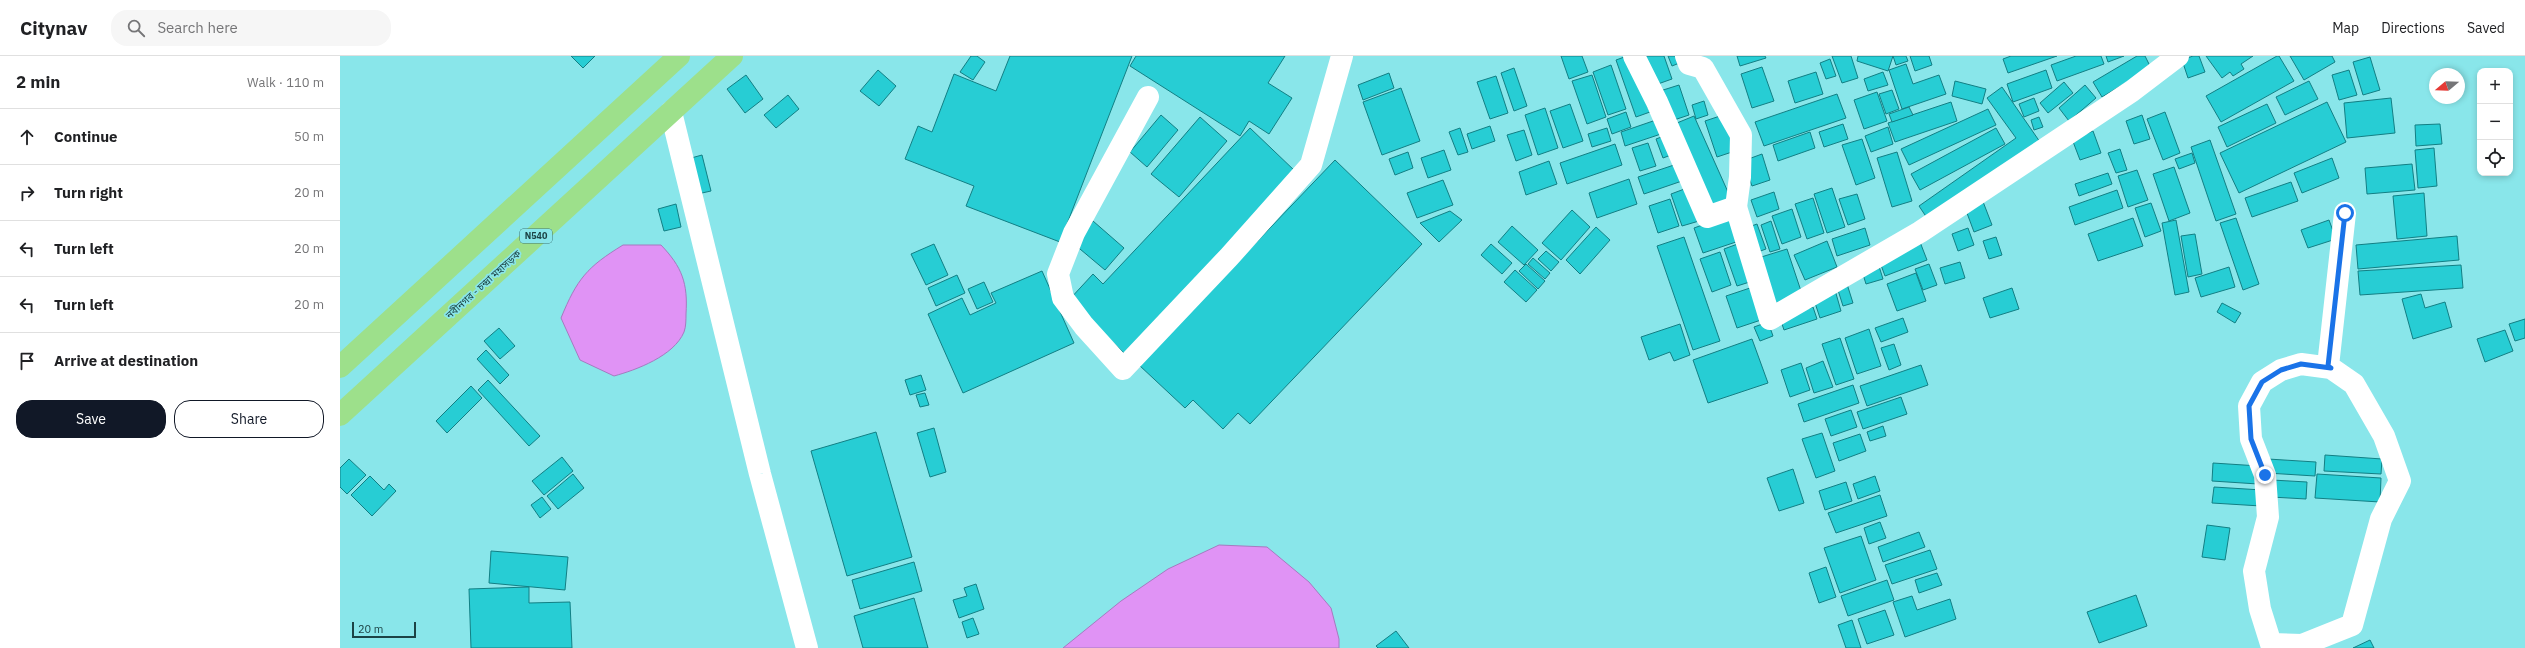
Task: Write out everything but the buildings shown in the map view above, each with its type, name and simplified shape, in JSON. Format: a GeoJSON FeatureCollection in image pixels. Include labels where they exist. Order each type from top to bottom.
{"type":"FeatureCollection","features":[{"type":"Feature","properties":{"kind":"highway"},"geometry":{"type":"LineString","coordinates":[[340,367],[679,56]]}},
{"type":"Feature","properties":{"kind":"highway","name":"নবীনগর - চন্দ্রা মহাসড়ক"},"geometry":{"type":"LineString","coordinates":[[340,415],[732,56]]}},
{"type":"Feature","properties":{"kind":"street"},"geometry":{"type":"LineString","coordinates":[[1148,97],[1074,233],[1058,274],[1063,298],[1084,326],[1122,369],[1228,257],[1311,164],[1342,56]]}},
{"type":"Feature","properties":{"kind":"street"},"geometry":{"type":"LineString","coordinates":[[1634,56],[1657,102],[1707,217],[1736,207]]}},
{"type":"Feature","properties":{"kind":"street"},"geometry":{"type":"LineString","coordinates":[[1686,56],[1689,64],[1703,68],[1740,135],[1740,177],[1736,207],[1770,319],[1920,232],[2132,91],[2178,56]]}},
{"type":"Feature","properties":{"kind":"street"},"geometry":{"type":"LineString","coordinates":[[671,112],[760,474],[807,648]]}},
{"type":"Feature","properties":{"kind":"street"},"geometry":{"type":"LineString","coordinates":[[2331,368],[2301,364],[2281,370],[2262,382],[2249,406],[2251,439],[2265,475],[2268,517],[2254,571],[2260,609],[2271,644],[2302,645],[2352,625],[2381,519],[2400,481],[2384,436],[2354,384],[2331,368],[2328,366],[2345,213]]}},
{"type":"Feature","properties":{"kind":"shaded area"},"geometry":{"type":"Polygon","coordinates":[[[623,245],[661,245],[668,253],[679,268],[685,284],[686,323],[684,332],[679,341],[663,355],[643,366],[614,376],[580,360],[561,318],[572,293],[584,275],[600,260],[623,245]]]}},
{"type":"Feature","properties":{"kind":"shaded area"},"geometry":{"type":"Polygon","coordinates":[[[1219,545],[1267,547],[1309,582],[1331,608],[1339,639],[1339,648],[1063,648],[1121,601],[1168,569],[1219,545]]]}},
{"type":"Feature","properties":{"kind":"route"},"geometry":{"type":"LineString","coordinates":[[2265,475],[2251,439],[2249,406],[2262,382],[2281,370],[2301,364],[2331,368],[2328,366],[2345,213]]}}]}
